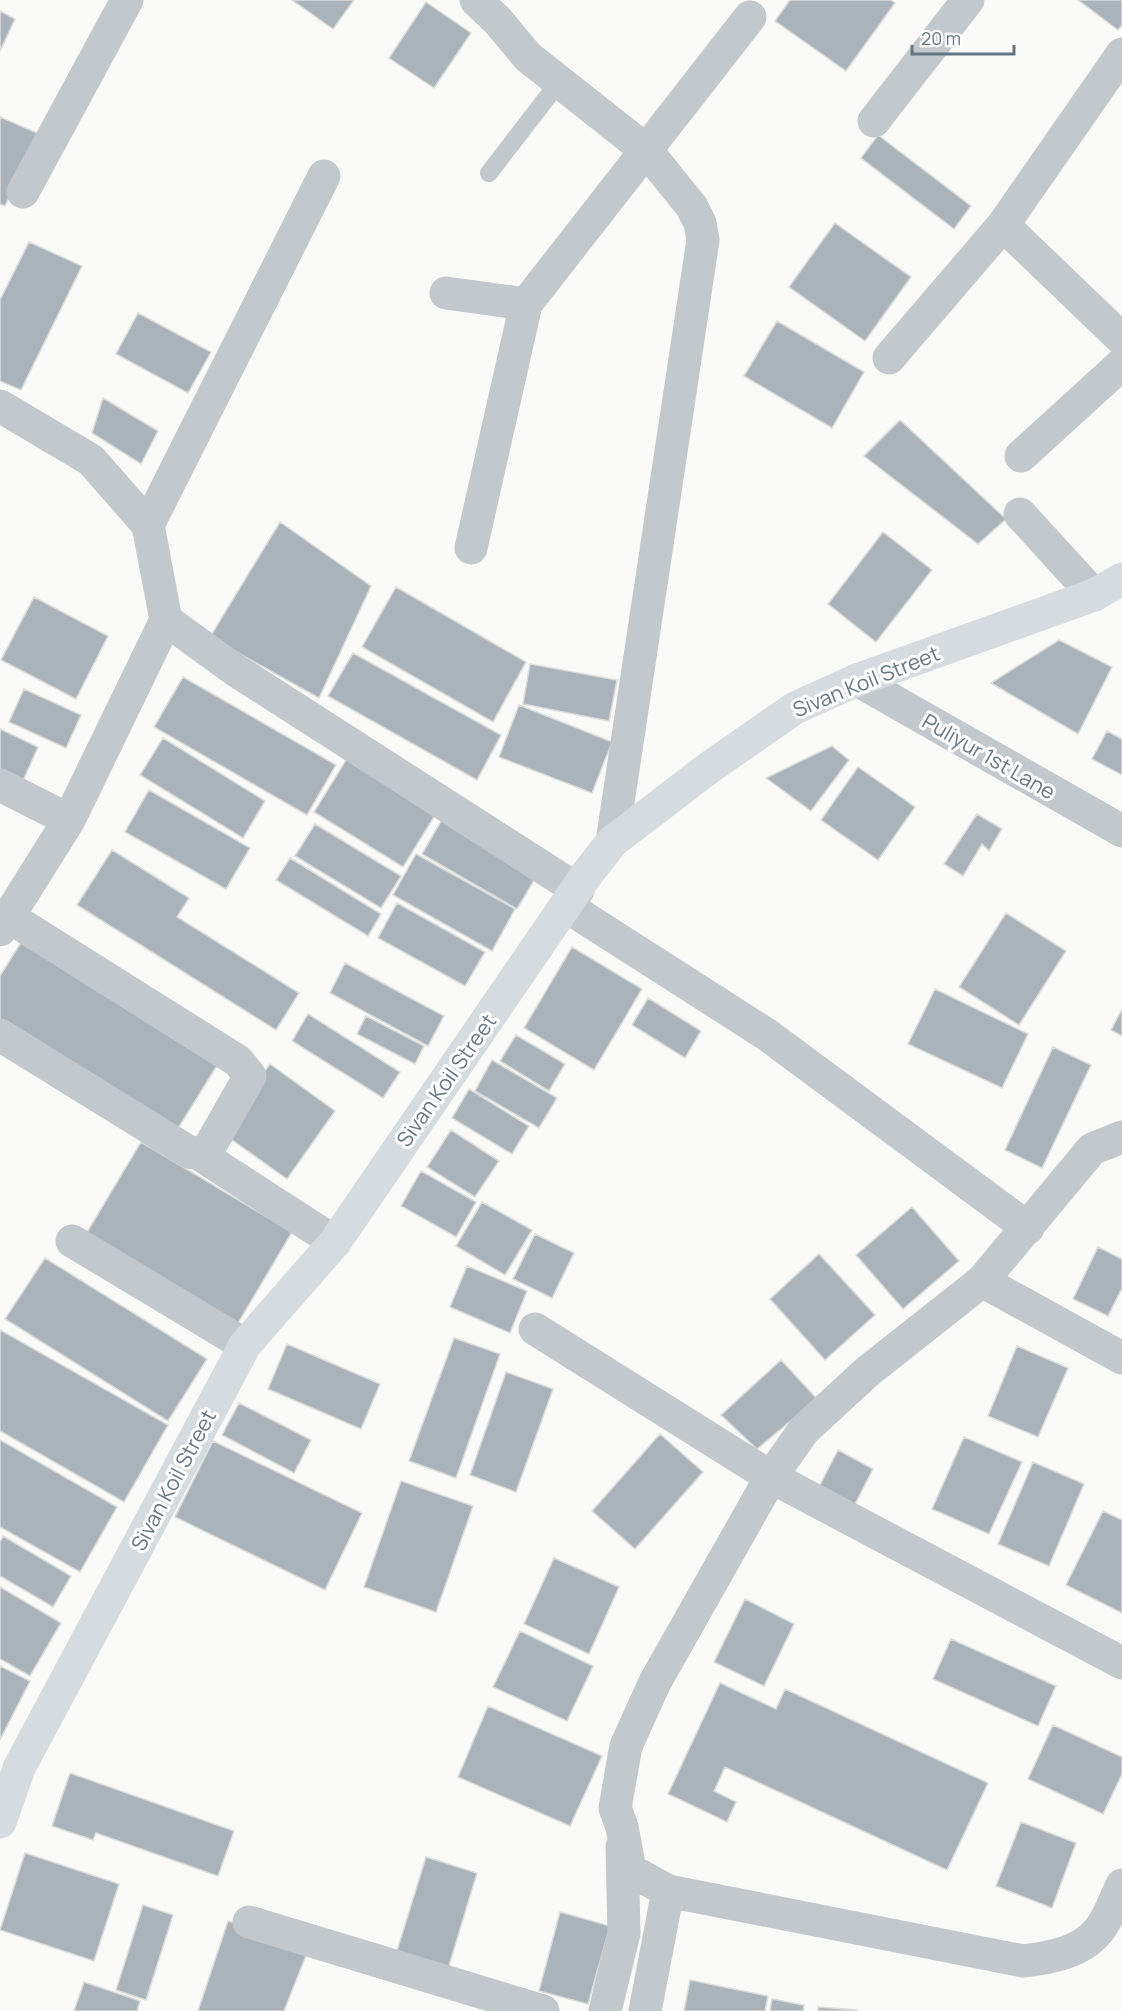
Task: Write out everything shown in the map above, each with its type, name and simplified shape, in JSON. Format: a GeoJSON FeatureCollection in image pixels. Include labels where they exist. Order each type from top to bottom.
{"type":"FeatureCollection","features":[{"type":"Feature","properties":{"kind":"street"},"geometry":{"type":"LineString","coordinates":[[23,192],[127,0]]}},
{"type":"Feature","properties":{"kind":"street"},"geometry":{"type":"LineString","coordinates":[[476,0],[498,21],[528,57],[647,151],[692,207],[700,223],[703,240],[612,842]]}},
{"type":"Feature","properties":{"kind":"street"},"geometry":{"type":"LineString","coordinates":[[874,121],[968,0]]}},
{"type":"Feature","properties":{"kind":"street"},"geometry":{"type":"LineString","coordinates":[[471,548],[526,304],[750,17]]}},
{"type":"Feature","properties":{"kind":"street"},"geometry":{"type":"LineString","coordinates":[[889,358],[1003,225],[1122,54]]}},
{"type":"Feature","properties":{"kind":"street"},"geometry":{"type":"LineString","coordinates":[[148,525],[324,176]]}},
{"type":"Feature","properties":{"kind":"street"},"geometry":{"type":"LineString","coordinates":[[1003,225],[1122,339]]}},
{"type":"Feature","properties":{"kind":"street"},"geometry":{"type":"LineString","coordinates":[[446,293],[526,304]]}},
{"type":"Feature","properties":{"kind":"street"},"geometry":{"type":"LineString","coordinates":[[1021,456],[1122,364]]}},
{"type":"Feature","properties":{"kind":"street"},"geometry":{"type":"LineString","coordinates":[[0,406],[91,460],[148,525],[166,620],[69,820],[4,924],[238,1061],[248,1070],[250,1076],[247,1083],[210,1146],[199,1154]]}},
{"type":"Feature","properties":{"kind":"street"},"geometry":{"type":"LineString","coordinates":[[1020,514],[1094,595]]}},
{"type":"Feature","properties":{"kind":"street","name":"Sivan Koil Street"},"geometry":{"type":"LineString","coordinates":[[0,1822],[11,1763],[245,1345],[334,1242],[612,842],[710,767],[795,708],[857,680],[1094,595],[1122,579]]}},
{"type":"Feature","properties":{"kind":"street"},"geometry":{"type":"LineString","coordinates":[[166,620],[235,670],[572,898],[766,1034],[1028,1228]]}},
{"type":"Feature","properties":{"kind":"street","name":"Puliyur 1st Lane"},"geometry":{"type":"LineString","coordinates":[[857,680],[1122,831]]}},
{"type":"Feature","properties":{"kind":"street"},"geometry":{"type":"LineString","coordinates":[[0,785],[69,820]]}},
{"type":"Feature","properties":{"kind":"street"},"geometry":{"type":"LineString","coordinates":[[0,1035],[189,1152],[199,1154],[334,1242]]}},
{"type":"Feature","properties":{"kind":"street"},"geometry":{"type":"LineString","coordinates":[[1122,1137],[1092,1149],[982,1281],[859,1379],[804,1430],[771,1477],[655,1682],[626,1746],[615,1808],[622,1827],[630,1870],[668,1891],[1023,1961],[1057,1957],[1082,1944],[1098,1931],[1122,1885]]}},
{"type":"Feature","properties":{"kind":"street"},"geometry":{"type":"LineString","coordinates":[[72,1241],[245,1345]]}},
{"type":"Feature","properties":{"kind":"street"},"geometry":{"type":"LineString","coordinates":[[982,1281],[1122,1358]]}},
{"type":"Feature","properties":{"kind":"street"},"geometry":{"type":"LineString","coordinates":[[535,1329],[771,1477],[1122,1663]]}},
{"type":"Feature","properties":{"kind":"street"},"geometry":{"type":"LineString","coordinates":[[605,2011],[624,1933],[622,1827]]}},
{"type":"Feature","properties":{"kind":"street"},"geometry":{"type":"LineString","coordinates":[[645,2011],[668,1891]]}},
{"type":"Feature","properties":{"kind":"street"},"geometry":{"type":"LineString","coordinates":[[249,1922],[543,2011]]}},
{"type":"Feature","properties":{"kind":"lane"},"geometry":{"type":"LineString","coordinates":[[489,172],[559,82]]}},
{"type":"Feature","properties":{"kind":"building"},"geometry":{"type":"Polygon","coordinates":[[[292,0],[354,0],[333,29],[292,0]]]}},
{"type":"Feature","properties":{"kind":"building"},"geometry":{"type":"Polygon","coordinates":[[[790,0],[891,0],[895,3],[846,71],[775,21],[790,0]]]}},
{"type":"Feature","properties":{"kind":"building"},"geometry":{"type":"Polygon","coordinates":[[[1078,0],[1122,0],[1122,25],[1118,30],[1078,0]]]}},
{"type":"Feature","properties":{"kind":"building"},"geometry":{"type":"Polygon","coordinates":[[[426,2],[471,33],[434,88],[389,58],[426,2]]]}},
{"type":"Feature","properties":{"kind":"building"},"geometry":{"type":"Polygon","coordinates":[[[0,11],[15,19],[0,51],[0,11]]]}},
{"type":"Feature","properties":{"kind":"building"},"geometry":{"type":"Polygon","coordinates":[[[0,117],[37,133],[5,206],[0,204],[0,117]]]}},
{"type":"Feature","properties":{"kind":"building"},"geometry":{"type":"Polygon","coordinates":[[[878,135],[971,206],[954,229],[861,158],[878,135]]]}},
{"type":"Feature","properties":{"kind":"building"},"geometry":{"type":"Polygon","coordinates":[[[835,223],[911,277],[865,341],[789,287],[835,223]]]}},
{"type":"Feature","properties":{"kind":"building"},"geometry":{"type":"Polygon","coordinates":[[[29,242],[82,266],[21,390],[0,381],[0,300],[29,242]]]}},
{"type":"Feature","properties":{"kind":"building"},"geometry":{"type":"Polygon","coordinates":[[[138,313],[211,352],[188,393],[116,354],[138,313]]]}},
{"type":"Feature","properties":{"kind":"building"},"geometry":{"type":"Polygon","coordinates":[[[777,321],[864,372],[832,428],[744,376],[777,321]]]}},
{"type":"Feature","properties":{"kind":"building"},"geometry":{"type":"Polygon","coordinates":[[[103,398],[158,431],[141,464],[92,433],[103,398]]]}},
{"type":"Feature","properties":{"kind":"building"},"geometry":{"type":"Polygon","coordinates":[[[900,420],[1006,519],[978,544],[864,456],[900,420]]]}},
{"type":"Feature","properties":{"kind":"building"},"geometry":{"type":"Polygon","coordinates":[[[280,522],[371,586],[319,698],[210,637],[280,522]]]}},
{"type":"Feature","properties":{"kind":"building"},"geometry":{"type":"Polygon","coordinates":[[[883,532],[932,570],[876,642],[828,604],[883,532]]]}},
{"type":"Feature","properties":{"kind":"building"},"geometry":{"type":"Polygon","coordinates":[[[396,587],[526,662],[493,722],[362,647],[396,587]]]}},
{"type":"Feature","properties":{"kind":"building"},"geometry":{"type":"Polygon","coordinates":[[[34,597],[108,636],[76,699],[1,660],[34,597]]]}},
{"type":"Feature","properties":{"kind":"building"},"geometry":{"type":"Polygon","coordinates":[[[1059,640],[1112,667],[1078,734],[991,683],[1059,640]]]}},
{"type":"Feature","properties":{"kind":"building"},"geometry":{"type":"Polygon","coordinates":[[[353,653],[501,735],[477,780],[328,696],[353,653]]]}},
{"type":"Feature","properties":{"kind":"building"},"geometry":{"type":"Polygon","coordinates":[[[530,664],[617,680],[609,721],[523,704],[530,664]]]}},
{"type":"Feature","properties":{"kind":"building"},"geometry":{"type":"Polygon","coordinates":[[[183,677],[336,765],[307,815],[154,727],[183,677]]]}},
{"type":"Feature","properties":{"kind":"building"},"geometry":{"type":"Polygon","coordinates":[[[24,689],[81,715],[66,748],[9,722],[24,689]]]}},
{"type":"Feature","properties":{"kind":"building"},"geometry":{"type":"Polygon","coordinates":[[[519,705],[612,742],[592,793],[499,757],[519,705]]]}},
{"type":"Feature","properties":{"kind":"building"},"geometry":{"type":"Polygon","coordinates":[[[0,729],[38,747],[21,785],[0,775],[0,729]]]}},
{"type":"Feature","properties":{"kind":"building"},"geometry":{"type":"Polygon","coordinates":[[[1107,731],[1122,739],[1122,775],[1092,759],[1107,731]]]}},
{"type":"Feature","properties":{"kind":"building"},"geometry":{"type":"Polygon","coordinates":[[[163,738],[265,801],[243,838],[140,775],[163,738]]]}},
{"type":"Feature","properties":{"kind":"building"},"geometry":{"type":"Polygon","coordinates":[[[832,746],[849,760],[811,811],[766,778],[832,746]]]}},
{"type":"Feature","properties":{"kind":"building"},"geometry":{"type":"Polygon","coordinates":[[[348,757],[437,812],[403,867],[314,812],[348,757]]]}},
{"type":"Feature","properties":{"kind":"building"},"geometry":{"type":"Polygon","coordinates":[[[858,767],[915,807],[878,860],[821,820],[858,767]]]}},
{"type":"Feature","properties":{"kind":"building"},"geometry":{"type":"Polygon","coordinates":[[[149,790],[250,848],[226,889],[125,832],[149,790]]]}},
{"type":"Feature","properties":{"kind":"building"},"geometry":{"type":"Polygon","coordinates":[[[977,814],[1002,829],[989,851],[982,844],[963,876],[944,864],[977,814]]]}},
{"type":"Feature","properties":{"kind":"building"},"geometry":{"type":"Polygon","coordinates":[[[444,816],[539,872],[517,909],[422,854],[444,816]]]}},
{"type":"Feature","properties":{"kind":"building"},"geometry":{"type":"Polygon","coordinates":[[[315,824],[401,876],[381,908],[295,856],[315,824]]]}},
{"type":"Feature","properties":{"kind":"building"},"geometry":{"type":"Polygon","coordinates":[[[112,850],[189,898],[177,917],[299,993],[276,1030],[77,905],[112,850]]]}},
{"type":"Feature","properties":{"kind":"building"},"geometry":{"type":"Polygon","coordinates":[[[416,854],[515,909],[492,951],[393,895],[416,854]]]}},
{"type":"Feature","properties":{"kind":"building"},"geometry":{"type":"Polygon","coordinates":[[[290,858],[381,914],[368,936],[276,880],[290,858]]]}},
{"type":"Feature","properties":{"kind":"building"},"geometry":{"type":"Polygon","coordinates":[[[397,903],[485,952],[465,986],[378,938],[397,903]]]}},
{"type":"Feature","properties":{"kind":"building"},"geometry":{"type":"Polygon","coordinates":[[[1006,913],[1066,951],[1019,1025],[959,987],[1006,913]]]}},
{"type":"Feature","properties":{"kind":"building"},"geometry":{"type":"Polygon","coordinates":[[[27,933],[223,1056],[172,1138],[0,1030],[0,976],[27,933]]]}},
{"type":"Feature","properties":{"kind":"building"},"geometry":{"type":"Polygon","coordinates":[[[572,947],[642,989],[594,1070],[524,1028],[572,947]]]}},
{"type":"Feature","properties":{"kind":"building"},"geometry":{"type":"Polygon","coordinates":[[[345,963],[444,1016],[428,1046],[330,993],[345,963]]]}},
{"type":"Feature","properties":{"kind":"building"},"geometry":{"type":"Polygon","coordinates":[[[935,989],[1028,1034],[1002,1088],[908,1044],[935,989]]]}},
{"type":"Feature","properties":{"kind":"building"},"geometry":{"type":"Polygon","coordinates":[[[648,998],[701,1031],[685,1058],[632,1025],[648,998]]]}},
{"type":"Feature","properties":{"kind":"building"},"geometry":{"type":"Polygon","coordinates":[[[1122,1009],[1122,1036],[1111,1030],[1122,1009]]]}},
{"type":"Feature","properties":{"kind":"building"},"geometry":{"type":"Polygon","coordinates":[[[308,1014],[400,1072],[383,1098],[292,1041],[308,1014]]]}},
{"type":"Feature","properties":{"kind":"building"},"geometry":{"type":"Polygon","coordinates":[[[366,1016],[424,1046],[415,1064],[357,1034],[366,1016]]]}},
{"type":"Feature","properties":{"kind":"building"},"geometry":{"type":"Polygon","coordinates":[[[516,1035],[565,1064],[549,1091],[500,1061],[516,1035]]]}},
{"type":"Feature","properties":{"kind":"building"},"geometry":{"type":"Polygon","coordinates":[[[1053,1047],[1091,1065],[1042,1168],[1005,1150],[1053,1047]]]}},
{"type":"Feature","properties":{"kind":"building"},"geometry":{"type":"Polygon","coordinates":[[[492,1060],[557,1098],[539,1128],[475,1091],[492,1060]]]}},
{"type":"Feature","properties":{"kind":"building"},"geometry":{"type":"Polygon","coordinates":[[[270,1064],[335,1111],[287,1179],[221,1132],[270,1064]]]}},
{"type":"Feature","properties":{"kind":"building"},"geometry":{"type":"Polygon","coordinates":[[[469,1089],[529,1126],[512,1154],[452,1118],[469,1089]]]}},
{"type":"Feature","properties":{"kind":"building"},"geometry":{"type":"Polygon","coordinates":[[[451,1130],[499,1161],[475,1197],[427,1167],[451,1130]]]}},
{"type":"Feature","properties":{"kind":"building"},"geometry":{"type":"Polygon","coordinates":[[[141,1142],[292,1232],[234,1330],[83,1239],[141,1142]]]}},
{"type":"Feature","properties":{"kind":"building"},"geometry":{"type":"Polygon","coordinates":[[[421,1171],[476,1202],[456,1237],[401,1206],[421,1171]]]}},
{"type":"Feature","properties":{"kind":"building"},"geometry":{"type":"Polygon","coordinates":[[[482,1202],[532,1230],[505,1275],[456,1246],[482,1202]]]}},
{"type":"Feature","properties":{"kind":"building"},"geometry":{"type":"Polygon","coordinates":[[[912,1207],[959,1261],[903,1309],[856,1255],[912,1207]]]}},
{"type":"Feature","properties":{"kind":"building"},"geometry":{"type":"Polygon","coordinates":[[[535,1234],[574,1253],[552,1298],[513,1279],[535,1234]]]}},
{"type":"Feature","properties":{"kind":"building"},"geometry":{"type":"Polygon","coordinates":[[[1098,1247],[1122,1259],[1122,1288],[1108,1316],[1073,1299],[1098,1247]]]}},
{"type":"Feature","properties":{"kind":"building"},"geometry":{"type":"Polygon","coordinates":[[[819,1254],[875,1315],[825,1360],[770,1299],[819,1254]]]}},
{"type":"Feature","properties":{"kind":"building"},"geometry":{"type":"Polygon","coordinates":[[[45,1258],[207,1359],[168,1421],[5,1319],[45,1258]]]}},
{"type":"Feature","properties":{"kind":"building"},"geometry":{"type":"Polygon","coordinates":[[[467,1266],[527,1291],[510,1333],[450,1307],[467,1266]]]}},
{"type":"Feature","properties":{"kind":"building"},"geometry":{"type":"Polygon","coordinates":[[[0,1330],[168,1425],[124,1502],[0,1431],[0,1330]]]}},
{"type":"Feature","properties":{"kind":"building"},"geometry":{"type":"Polygon","coordinates":[[[454,1338],[500,1354],[456,1478],[409,1461],[454,1338]]]}},
{"type":"Feature","properties":{"kind":"building"},"geometry":{"type":"Polygon","coordinates":[[[287,1344],[380,1384],[361,1429],[268,1389],[287,1344]]]}},
{"type":"Feature","properties":{"kind":"building"},"geometry":{"type":"Polygon","coordinates":[[[1017,1346],[1068,1368],[1038,1437],[988,1416],[1017,1346]]]}},
{"type":"Feature","properties":{"kind":"building"},"geometry":{"type":"Polygon","coordinates":[[[781,1360],[817,1399],[757,1449],[721,1415],[781,1360]]]}},
{"type":"Feature","properties":{"kind":"building"},"geometry":{"type":"Polygon","coordinates":[[[506,1372],[553,1389],[516,1492],[470,1475],[506,1372]]]}},
{"type":"Feature","properties":{"kind":"building"},"geometry":{"type":"Polygon","coordinates":[[[239,1403],[311,1440],[294,1473],[222,1435],[239,1403]]]}},
{"type":"Feature","properties":{"kind":"building"},"geometry":{"type":"Polygon","coordinates":[[[660,1434],[703,1472],[635,1549],[592,1511],[660,1434]]]}},
{"type":"Feature","properties":{"kind":"building"},"geometry":{"type":"Polygon","coordinates":[[[964,1437],[1022,1462],[989,1534],[932,1509],[964,1437]]]}},
{"type":"Feature","properties":{"kind":"building"},"geometry":{"type":"Polygon","coordinates":[[[0,1440],[117,1507],[80,1572],[0,1527],[0,1440]]]}},
{"type":"Feature","properties":{"kind":"building"},"geometry":{"type":"Polygon","coordinates":[[[213,1441],[362,1513],[325,1590],[175,1517],[213,1441]]]}},
{"type":"Feature","properties":{"kind":"building"},"geometry":{"type":"Polygon","coordinates":[[[838,1450],[873,1469],[853,1508],[818,1489],[838,1450]]]}},
{"type":"Feature","properties":{"kind":"building"},"geometry":{"type":"Polygon","coordinates":[[[1033,1462],[1084,1484],[1049,1566],[998,1544],[1033,1462]]]}},
{"type":"Feature","properties":{"kind":"building"},"geometry":{"type":"Polygon","coordinates":[[[401,1481],[473,1506],[436,1612],[364,1587],[401,1481]]]}},
{"type":"Feature","properties":{"kind":"building"},"geometry":{"type":"Polygon","coordinates":[[[1103,1511],[1122,1520],[1122,1613],[1066,1585],[1103,1511]]]}},
{"type":"Feature","properties":{"kind":"building"},"geometry":{"type":"Polygon","coordinates":[[[3,1536],[71,1576],[53,1607],[0,1576],[0,1542],[3,1536]]]}},
{"type":"Feature","properties":{"kind":"building"},"geometry":{"type":"Polygon","coordinates":[[[554,1558],[619,1587],[589,1654],[524,1624],[554,1558]]]}},
{"type":"Feature","properties":{"kind":"building"},"geometry":{"type":"Polygon","coordinates":[[[0,1587],[61,1623],[30,1676],[0,1659],[0,1587]]]}},
{"type":"Feature","properties":{"kind":"building"},"geometry":{"type":"Polygon","coordinates":[[[745,1599],[794,1624],[764,1686],[714,1662],[745,1599]]]}},
{"type":"Feature","properties":{"kind":"building"},"geometry":{"type":"Polygon","coordinates":[[[520,1631],[593,1666],[567,1721],[493,1687],[520,1631]]]}},
{"type":"Feature","properties":{"kind":"building"},"geometry":{"type":"Polygon","coordinates":[[[951,1639],[1056,1686],[1038,1726],[933,1679],[951,1639]]]}},
{"type":"Feature","properties":{"kind":"building"},"geometry":{"type":"Polygon","coordinates":[[[0,1666],[30,1681],[0,1740],[0,1666]]]}},
{"type":"Feature","properties":{"kind":"building"},"geometry":{"type":"Polygon","coordinates":[[[720,1683],[776,1709],[785,1689],[988,1783],[947,1870],[725,1767],[714,1791],[736,1802],[727,1822],[668,1794],[720,1683]]]}},
{"type":"Feature","properties":{"kind":"building"},"geometry":{"type":"Polygon","coordinates":[[[488,1706],[602,1756],[570,1826],[458,1777],[488,1706]]]}},
{"type":"Feature","properties":{"kind":"building"},"geometry":{"type":"Polygon","coordinates":[[[1053,1725],[1122,1757],[1122,1774],[1103,1814],[1028,1779],[1053,1725]]]}},
{"type":"Feature","properties":{"kind":"building"},"geometry":{"type":"Polygon","coordinates":[[[70,1773],[234,1831],[218,1876],[96,1833],[93,1840],[52,1826],[70,1773]]]}},
{"type":"Feature","properties":{"kind":"building"},"geometry":{"type":"Polygon","coordinates":[[[1021,1822],[1076,1843],[1052,1908],[996,1886],[1021,1822]]]}},
{"type":"Feature","properties":{"kind":"building"},"geometry":{"type":"Polygon","coordinates":[[[25,1853],[119,1884],[94,1961],[0,1930],[25,1853]]]}},
{"type":"Feature","properties":{"kind":"building"},"geometry":{"type":"Polygon","coordinates":[[[426,1857],[477,1873],[448,1969],[396,1954],[426,1857]]]}},
{"type":"Feature","properties":{"kind":"building"},"geometry":{"type":"Polygon","coordinates":[[[143,1905],[173,1915],[146,2000],[116,1990],[143,1905]]]}},
{"type":"Feature","properties":{"kind":"building"},"geometry":{"type":"Polygon","coordinates":[[[560,1912],[610,1926],[588,2004],[539,1991],[560,1912]]]}},
{"type":"Feature","properties":{"kind":"building"},"geometry":{"type":"Polygon","coordinates":[[[228,1921],[309,1948],[284,2011],[198,2011],[228,1921]]]}},
{"type":"Feature","properties":{"kind":"building"},"geometry":{"type":"Polygon","coordinates":[[[690,1980],[768,1996],[765,2011],[684,2011],[690,1980]]]}},
{"type":"Feature","properties":{"kind":"building"},"geometry":{"type":"Polygon","coordinates":[[[84,1982],[140,2001],[137,2011],[74,2011],[84,1982]]]}},
{"type":"Feature","properties":{"kind":"building"},"geometry":{"type":"Polygon","coordinates":[[[772,1999],[804,2005],[803,2011],[770,2011],[772,1999]]]}},
{"type":"Feature","properties":{"kind":"building"},"geometry":{"type":"Polygon","coordinates":[[[818,2007],[857,2010],[857,2011],[818,2011],[818,2007]]]}}]}
